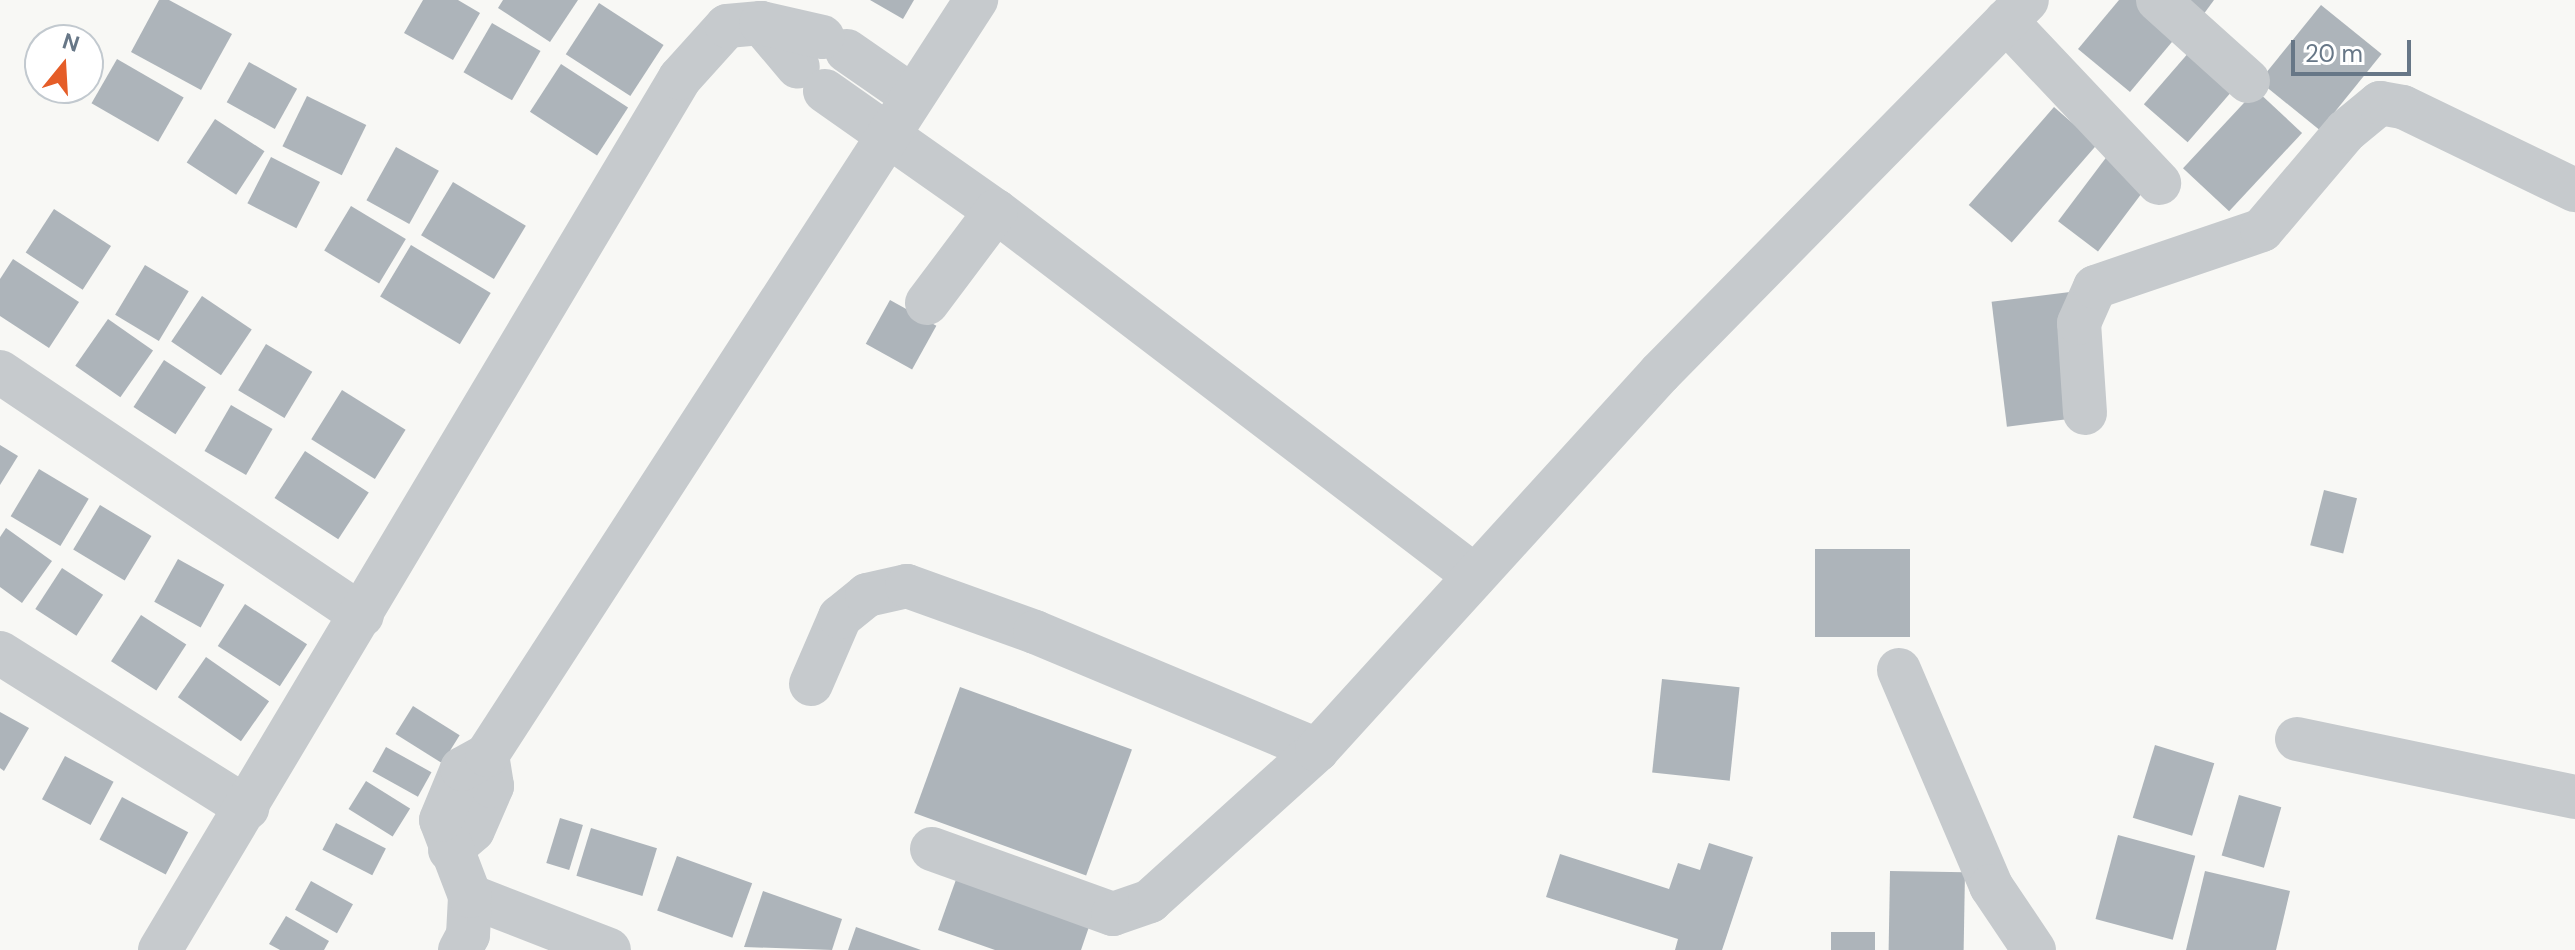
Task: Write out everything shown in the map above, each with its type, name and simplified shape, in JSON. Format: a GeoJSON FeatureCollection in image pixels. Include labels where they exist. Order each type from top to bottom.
{"type":"FeatureCollection","features":[{"type":"Feature","properties":{"kind":"street"},"geometry":{"type":"LineString","coordinates":[[460,950],[468,935],[470,896],[441,820],[462,769],[487,755],[976,0]]}},
{"type":"Feature","properties":{"kind":"street"},"geometry":{"type":"LineString","coordinates":[[2158,0],[2248,81]]}},
{"type":"Feature","properties":{"kind":"street"},"geometry":{"type":"LineString","coordinates":[[932,849],[1113,914],[1150,901],[1317,750],[1660,373],[2017,11],[2159,183]]}},
{"type":"Feature","properties":{"kind":"street"},"geometry":{"type":"LineString","coordinates":[[160,950],[680,78],[727,26],[761,23],[823,61],[912,96]]}},
{"type":"Feature","properties":{"kind":"street"},"geometry":{"type":"LineString","coordinates":[[823,61],[888,137],[996,211],[1475,576]]}},
{"type":"Feature","properties":{"kind":"street"},"geometry":{"type":"LineString","coordinates":[[2085,413],[2079,323],[2095,287],[2262,230],[2346,131],[2380,103],[2403,107],[2575,190]]}},
{"type":"Feature","properties":{"kind":"street"},"geometry":{"type":"LineString","coordinates":[[927,303],[996,211]]}},
{"type":"Feature","properties":{"kind":"street"},"geometry":{"type":"LineString","coordinates":[[0,372],[362,615]]}},
{"type":"Feature","properties":{"kind":"street"},"geometry":{"type":"LineString","coordinates":[[811,684],[840,617],[867,595],[907,586],[1035,632],[1317,750]]}},
{"type":"Feature","properties":{"kind":"street"},"geometry":{"type":"LineString","coordinates":[[0,653],[247,808]]}},
{"type":"Feature","properties":{"kind":"street"},"geometry":{"type":"LineString","coordinates":[[1899,670],[1991,886],[2034,950]]}},
{"type":"Feature","properties":{"kind":"street"},"geometry":{"type":"LineString","coordinates":[[2297,739],[2575,797]]}},
{"type":"Feature","properties":{"kind":"street"},"geometry":{"type":"LineString","coordinates":[[470,896],[609,950]]}},
{"type":"Feature","properties":{"kind":"building"},"geometry":{"type":"Polygon","coordinates":[[[159,0],[169,0],[232,34],[201,90],[131,52],[159,0]]]}},
{"type":"Feature","properties":{"kind":"building"},"geometry":{"type":"Polygon","coordinates":[[[423,0],[458,0],[480,13],[453,60],[404,33],[423,0]]]}},
{"type":"Feature","properties":{"kind":"building"},"geometry":{"type":"Polygon","coordinates":[[[503,0],[578,0],[550,42],[498,8],[503,0]]]}},
{"type":"Feature","properties":{"kind":"building"},"geometry":{"type":"Polygon","coordinates":[[[870,0],[914,0],[903,19],[870,0]]]}},
{"type":"Feature","properties":{"kind":"building"},"geometry":{"type":"Polygon","coordinates":[[[2119,0],[2147,0],[2182,30],[2130,92],[2078,49],[2119,0]]]}},
{"type":"Feature","properties":{"kind":"building"},"geometry":{"type":"Polygon","coordinates":[[[2182,0],[2214,0],[2203,15],[2182,0]]]}},
{"type":"Feature","properties":{"kind":"building"},"geometry":{"type":"Polygon","coordinates":[[[599,3],[664,45],[630,96],[566,54],[599,3]]]}},
{"type":"Feature","properties":{"kind":"building"},"geometry":{"type":"Polygon","coordinates":[[[2321,5],[2382,54],[2320,130],[2259,81],[2321,5]]]}},
{"type":"Feature","properties":{"kind":"building"},"geometry":{"type":"Polygon","coordinates":[[[492,23],[540,51],[512,100],[464,72],[492,23]]]}},
{"type":"Feature","properties":{"kind":"building"},"geometry":{"type":"Polygon","coordinates":[[[2197,43],[2241,81],[2188,142],[2144,104],[2197,43]]]}},
{"type":"Feature","properties":{"kind":"building"},"geometry":{"type":"Polygon","coordinates":[[[117,59],[184,98],[158,142],[93,104],[104,104],[104,82],[117,59]]]}},
{"type":"Feature","properties":{"kind":"building"},"geometry":{"type":"Polygon","coordinates":[[[249,62],[297,89],[275,129],[227,102],[249,62]]]}},
{"type":"Feature","properties":{"kind":"building"},"geometry":{"type":"Polygon","coordinates":[[[561,64],[628,108],[597,155],[530,112],[561,64]]]}},
{"type":"Feature","properties":{"kind":"building"},"geometry":{"type":"Polygon","coordinates":[[[2256,90],[2302,133],[2229,211],[2183,168],[2256,90]]]}},
{"type":"Feature","properties":{"kind":"building"},"geometry":{"type":"Polygon","coordinates":[[[307,96],[366,125],[342,175],[282,146],[307,96]]]}},
{"type":"Feature","properties":{"kind":"building"},"geometry":{"type":"Polygon","coordinates":[[[2054,107],[2097,144],[2012,243],[1969,205],[2054,107]]]}},
{"type":"Feature","properties":{"kind":"building"},"geometry":{"type":"Polygon","coordinates":[[[215,119],[264,151],[236,195],[187,163],[215,119]]]}},
{"type":"Feature","properties":{"kind":"building"},"geometry":{"type":"Polygon","coordinates":[[[396,147],[439,171],[409,224],[366,200],[396,147]]]}},
{"type":"Feature","properties":{"kind":"building"},"geometry":{"type":"Polygon","coordinates":[[[2108,155],[2148,185],[2098,251],[2058,221],[2108,155]]]}},
{"type":"Feature","properties":{"kind":"building"},"geometry":{"type":"Polygon","coordinates":[[[271,157],[320,182],[296,228],[247,203],[271,157]]]}},
{"type":"Feature","properties":{"kind":"building"},"geometry":{"type":"Polygon","coordinates":[[[453,182],[526,226],[494,279],[421,235],[453,182]]]}},
{"type":"Feature","properties":{"kind":"building"},"geometry":{"type":"Polygon","coordinates":[[[351,206],[406,239],[379,284],[324,251],[351,206]]]}},
{"type":"Feature","properties":{"kind":"building"},"geometry":{"type":"Polygon","coordinates":[[[54,209],[111,246],[83,290],[26,253],[54,209]]]}},
{"type":"Feature","properties":{"kind":"building"},"geometry":{"type":"Polygon","coordinates":[[[411,245],[491,293],[460,344],[380,296],[411,245]]]}},
{"type":"Feature","properties":{"kind":"building"},"geometry":{"type":"Polygon","coordinates":[[[13,259],[79,302],[49,348],[0,316],[0,279],[13,259]]]}},
{"type":"Feature","properties":{"kind":"building"},"geometry":{"type":"Polygon","coordinates":[[[145,265],[189,291],[159,341],[115,315],[145,265]]]}},
{"type":"Feature","properties":{"kind":"building"},"geometry":{"type":"Polygon","coordinates":[[[2070,292],[2085,417],[2007,427],[1992,302],[2070,292]]]}},
{"type":"Feature","properties":{"kind":"building"},"geometry":{"type":"Polygon","coordinates":[[[202,296],[252,330],[221,375],[171,342],[202,296]]]}},
{"type":"Feature","properties":{"kind":"building"},"geometry":{"type":"Polygon","coordinates":[[[890,300],[936,326],[912,369],[866,344],[890,300]]]}},
{"type":"Feature","properties":{"kind":"building"},"geometry":{"type":"Polygon","coordinates":[[[108,319],[153,351],[120,397],[75,366],[108,319]]]}},
{"type":"Feature","properties":{"kind":"building"},"geometry":{"type":"Polygon","coordinates":[[[266,344],[312,372],[284,418],[238,390],[266,344]]]}},
{"type":"Feature","properties":{"kind":"building"},"geometry":{"type":"Polygon","coordinates":[[[164,360],[206,387],[175,434],[134,407],[164,360]]]}},
{"type":"Feature","properties":{"kind":"building"},"geometry":{"type":"Polygon","coordinates":[[[342,390],[406,430],[375,479],[311,439],[342,390]]]}},
{"type":"Feature","properties":{"kind":"building"},"geometry":{"type":"Polygon","coordinates":[[[231,405],[273,429],[246,475],[204,451],[231,405]]]}},
{"type":"Feature","properties":{"kind":"building"},"geometry":{"type":"Polygon","coordinates":[[[0,445],[18,456],[0,485],[0,445]]]}},
{"type":"Feature","properties":{"kind":"building"},"geometry":{"type":"Polygon","coordinates":[[[305,451],[369,492],[338,539],[275,498],[305,451]]]}},
{"type":"Feature","properties":{"kind":"building"},"geometry":{"type":"Polygon","coordinates":[[[39,469],[89,499],[60,546],[11,516],[39,469]]]}},
{"type":"Feature","properties":{"kind":"building"},"geometry":{"type":"Polygon","coordinates":[[[2324,490],[2357,498],[2343,554],[2310,545],[2324,490]]]}},
{"type":"Feature","properties":{"kind":"building"},"geometry":{"type":"Polygon","coordinates":[[[100,505],[151,536],[125,580],[73,550],[100,505]]]}},
{"type":"Feature","properties":{"kind":"building"},"geometry":{"type":"Polygon","coordinates":[[[6,528],[52,561],[22,603],[0,587],[0,537],[6,528]]]}},
{"type":"Feature","properties":{"kind":"building"},"geometry":{"type":"Polygon","coordinates":[[[1815,549],[1910,549],[1910,637],[1815,637],[1815,549]]]}},
{"type":"Feature","properties":{"kind":"building"},"geometry":{"type":"Polygon","coordinates":[[[178,559],[224,585],[201,628],[154,602],[178,559]]]}},
{"type":"Feature","properties":{"kind":"building"},"geometry":{"type":"Polygon","coordinates":[[[62,568],[103,595],[76,636],[35,609],[62,568]]]}},
{"type":"Feature","properties":{"kind":"building"},"geometry":{"type":"Polygon","coordinates":[[[245,604],[307,644],[280,686],[218,646],[245,604]]]}},
{"type":"Feature","properties":{"kind":"building"},"geometry":{"type":"Polygon","coordinates":[[[141,615],[186,644],[156,691],[111,661],[141,615]]]}},
{"type":"Feature","properties":{"kind":"building"},"geometry":{"type":"Polygon","coordinates":[[[206,657],[269,701],[241,741],[178,697],[206,657]]]}},
{"type":"Feature","properties":{"kind":"building"},"geometry":{"type":"Polygon","coordinates":[[[1662,679],[1740,687],[1730,781],[1652,772],[1662,679]]]}},
{"type":"Feature","properties":{"kind":"building"},"geometry":{"type":"Polygon","coordinates":[[[960,687],[1132,750],[1086,876],[914,813],[960,687]]]}},
{"type":"Feature","properties":{"kind":"building"},"geometry":{"type":"Polygon","coordinates":[[[413,706],[460,735],[442,763],[396,734],[413,706]]]}},
{"type":"Feature","properties":{"kind":"building"},"geometry":{"type":"Polygon","coordinates":[[[0,712],[29,728],[4,771],[0,768],[0,712]]]}},
{"type":"Feature","properties":{"kind":"building"},"geometry":{"type":"Polygon","coordinates":[[[2155,745],[2214,763],[2192,836],[2133,818],[2155,745]]]}},
{"type":"Feature","properties":{"kind":"building"},"geometry":{"type":"Polygon","coordinates":[[[386,747],[431,772],[418,797],[372,771],[386,747]]]}},
{"type":"Feature","properties":{"kind":"building"},"geometry":{"type":"Polygon","coordinates":[[[65,756],[114,782],[91,825],[42,799],[65,756]]]}},
{"type":"Feature","properties":{"kind":"building"},"geometry":{"type":"Polygon","coordinates":[[[366,781],[410,809],[393,837],[349,809],[366,781]]]}},
{"type":"Feature","properties":{"kind":"building"},"geometry":{"type":"Polygon","coordinates":[[[2239,795],[2281,807],[2264,868],[2222,856],[2239,795]]]}},
{"type":"Feature","properties":{"kind":"building"},"geometry":{"type":"Polygon","coordinates":[[[122,797],[188,832],[166,875],[99,839],[122,797]]]}},
{"type":"Feature","properties":{"kind":"building"},"geometry":{"type":"Polygon","coordinates":[[[560,818],[583,825],[569,870],[546,863],[560,818]]]}},
{"type":"Feature","properties":{"kind":"building"},"geometry":{"type":"Polygon","coordinates":[[[336,823],[386,848],[372,875],[322,850],[336,823]]]}},
{"type":"Feature","properties":{"kind":"building"},"geometry":{"type":"Polygon","coordinates":[[[591,828],[657,848],[642,896],[576,876],[591,828]]]}},
{"type":"Feature","properties":{"kind":"building"},"geometry":{"type":"Polygon","coordinates":[[[2118,835],[2195,856],[2173,940],[2095,919],[2118,835]]]}},
{"type":"Feature","properties":{"kind":"building"},"geometry":{"type":"Polygon","coordinates":[[[1709,843],[1753,857],[1722,950],[1675,950],[1678,939],[1546,897],[1560,854],[1669,889],[1678,863],[1700,870],[1709,843]]]}},
{"type":"Feature","properties":{"kind":"building"},"geometry":{"type":"Polygon","coordinates":[[[677,856],[752,883],[732,938],[657,911],[677,856]]]}},
{"type":"Feature","properties":{"kind":"building"},"geometry":{"type":"Polygon","coordinates":[[[1890,871],[1965,872],[1964,950],[1889,950],[1890,871]]]}},
{"type":"Feature","properties":{"kind":"building"},"geometry":{"type":"Polygon","coordinates":[[[2205,871],[2290,891],[2276,950],[2186,950],[2205,871]]]}},
{"type":"Feature","properties":{"kind":"building"},"geometry":{"type":"Polygon","coordinates":[[[958,874],[1091,921],[1081,950],[995,950],[938,930],[958,874]]]}},
{"type":"Feature","properties":{"kind":"building"},"geometry":{"type":"Polygon","coordinates":[[[311,881],[353,904],[337,933],[295,910],[311,881]]]}},
{"type":"Feature","properties":{"kind":"building"},"geometry":{"type":"Polygon","coordinates":[[[763,891],[842,919],[832,950],[744,947],[763,891]]]}},
{"type":"Feature","properties":{"kind":"building"},"geometry":{"type":"Polygon","coordinates":[[[286,916],[329,941],[324,950],[280,950],[269,944],[286,916]]]}},
{"type":"Feature","properties":{"kind":"building"},"geometry":{"type":"Polygon","coordinates":[[[856,927],[921,950],[848,950],[856,927]]]}},
{"type":"Feature","properties":{"kind":"building"},"geometry":{"type":"Polygon","coordinates":[[[1831,932],[1875,932],[1875,950],[1831,950],[1831,932]]]}}]}
